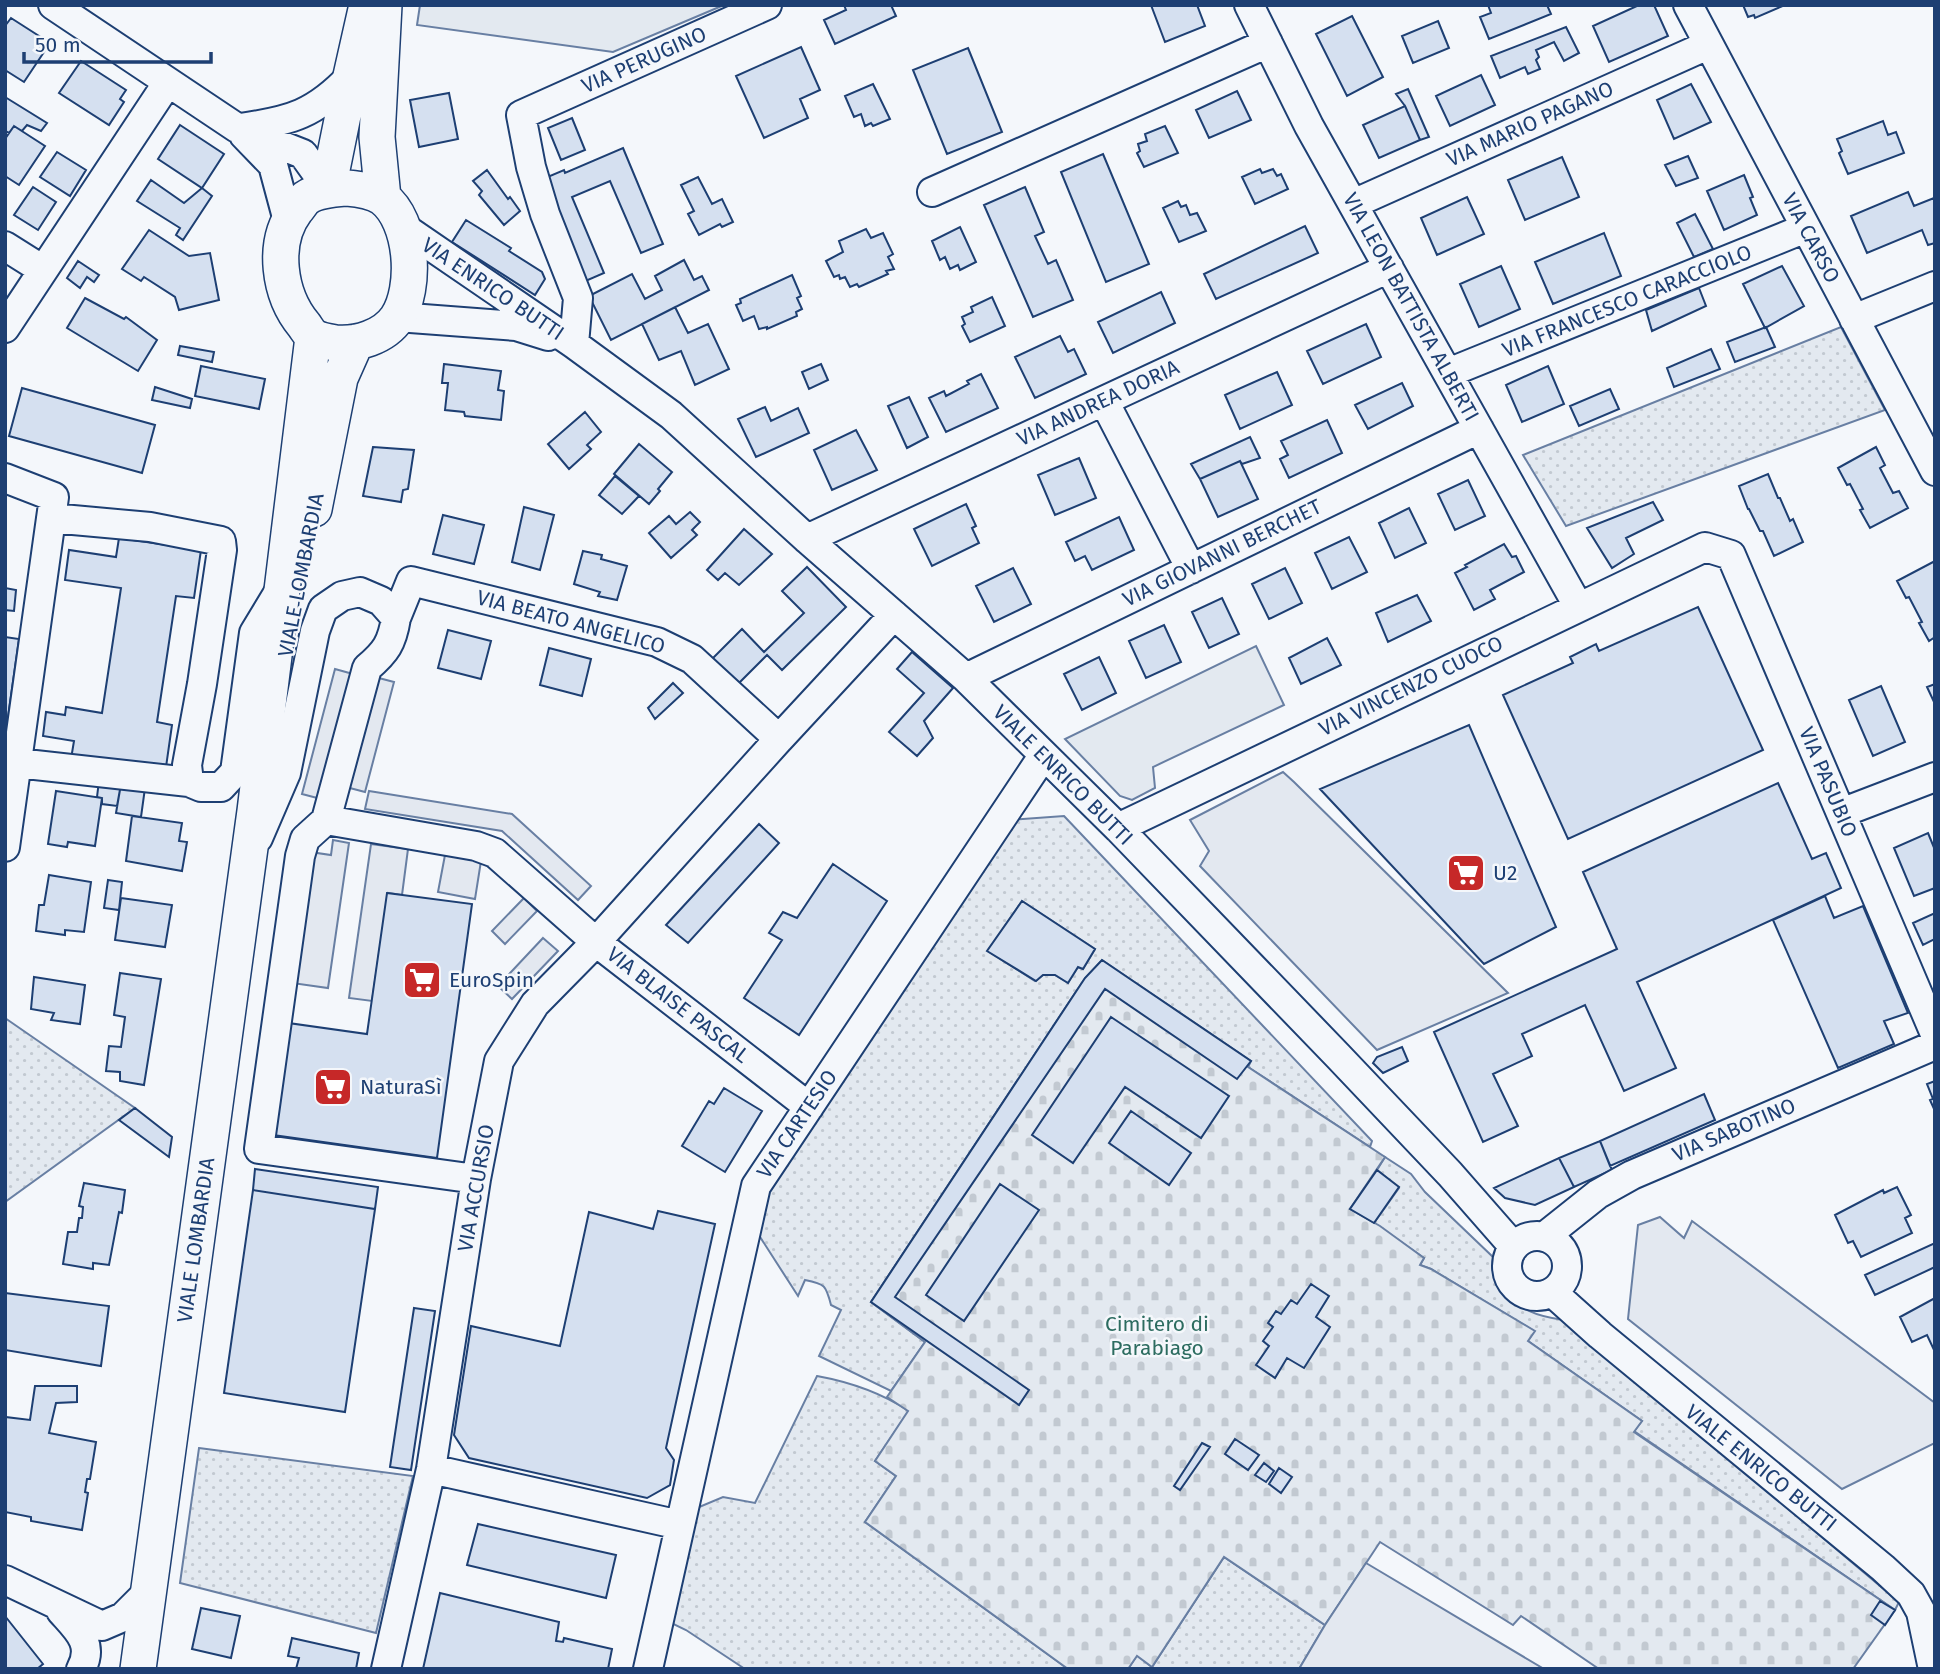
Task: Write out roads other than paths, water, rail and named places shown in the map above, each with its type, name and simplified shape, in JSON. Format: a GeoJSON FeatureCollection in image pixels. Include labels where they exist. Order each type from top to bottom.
{"type":"FeatureCollection","features":[{"type":"Feature","properties":{"kind":"main road"},"geometry":{"type":"LineString","coordinates":[[328,189],[368,5]]}},
{"type":"Feature","properties":{"kind":"main road"},"geometry":{"type":"LineString","coordinates":[[383,198],[377,137],[384,5]]}},
{"type":"Feature","properties":{"kind":"main road"},"geometry":{"type":"LineString","coordinates":[[328,189],[365,190],[383,198],[403,228],[410,256],[408,291],[397,317],[380,334],[356,342],[335,342],[313,337],[293,312],[282,276],[282,246],[288,221],[305,198],[328,189]]}},
{"type":"Feature","properties":{"kind":"main road","name":"VIALE LOMBARDIA"},"geometry":{"type":"LineString","coordinates":[[136,1669],[149,1591],[255,811],[313,337]]}},
{"type":"Feature","properties":{"kind":"main road","name":"VIALE LOMBARDIA"},"geometry":{"type":"LineString","coordinates":[[255,811],[340,378],[356,342]]}},
{"type":"Feature","properties":{"kind":"street"},"geometry":{"type":"LineString","coordinates":[[53,5],[237,128],[273,165],[288,221]]}},
{"type":"Feature","properties":{"kind":"street","name":"VIA PERUGINO"},"geometry":{"type":"LineString","coordinates":[[574,344],[578,298],[541,202],[521,115],[767,5]]}},
{"type":"Feature","properties":{"kind":"street","name":"VIA LEON BATTISTA ALBERTI"},"geometry":{"type":"LineString","coordinates":[[1249,5],[1309,126],[1578,606]]}},
{"type":"Feature","properties":{"kind":"street","name":"VIA CARSO"},"geometry":{"type":"LineString","coordinates":[[1688,5],[1935,471]]}},
{"type":"Feature","properties":{"kind":"street"},"geometry":{"type":"LineString","coordinates":[[932,192],[1268,43]]}},
{"type":"Feature","properties":{"kind":"street","name":"VIA MARIO PAGANO"},"geometry":{"type":"LineString","coordinates":[[1353,204],[1708,45]]}},
{"type":"Feature","properties":{"kind":"street"},"geometry":{"type":"LineString","coordinates":[[237,128],[270,124],[303,114],[330,98],[351,76]]}},
{"type":"Feature","properties":{"kind":"street"},"geometry":{"type":"LineString","coordinates":[[5,328],[168,82]]}},
{"type":"Feature","properties":{"kind":"street"},"geometry":{"type":"LineString","coordinates":[[237,128],[303,154],[328,189]]}},
{"type":"Feature","properties":{"kind":"street","name":"VIA ENRICO BUTTI"},"geometry":{"type":"LineString","coordinates":[[403,228],[574,344]]}},
{"type":"Feature","properties":{"kind":"street","name":"VIA FRANCESCO CARACCIOLO"},"geometry":{"type":"LineString","coordinates":[[1448,373],[1806,228]]}},
{"type":"Feature","properties":{"kind":"street"},"geometry":{"type":"LineString","coordinates":[[5,246],[43,270]]}},
{"type":"Feature","properties":{"kind":"street","name":"VIA ANDREA DORIA"},"geometry":{"type":"LineString","coordinates":[[807,539],[1388,268]]}},
{"type":"Feature","properties":{"kind":"street"},"geometry":{"type":"LineString","coordinates":[[1854,319],[1935,286]]}},
{"type":"Feature","properties":{"kind":"street","name":"VIA ENRICO BUTTI"},"geometry":{"type":"LineString","coordinates":[[397,317],[516,326],[574,344]]}},
{"type":"Feature","properties":{"kind":"street","name":"VIALE ENRICO BUTTI"},"geometry":{"type":"LineString","coordinates":[[574,344],[671,415],[965,678],[1118,828],[1422,1144],[1514,1247]]}},
{"type":"Feature","properties":{"kind":"street"},"geometry":{"type":"LineString","coordinates":[[1104,401],[1191,569]]}},
{"type":"Feature","properties":{"kind":"street","name":"VIA GIOVANNI BERCHET"},"geometry":{"type":"LineString","coordinates":[[965,678],[1479,429]]}},
{"type":"Feature","properties":{"kind":"street"},"geometry":{"type":"LineString","coordinates":[[5,478],[53,507],[221,541],[212,620],[187,765],[189,782]]}},
{"type":"Feature","properties":{"kind":"street"},"geometry":{"type":"LineString","coordinates":[[5,846],[53,507]]}},
{"type":"Feature","properties":{"kind":"street","name":"VIA VINCENZO CUOCO"},"geometry":{"type":"LineString","coordinates":[[1118,828],[1705,547]]}},
{"type":"Feature","properties":{"kind":"street","name":"VIA PASUBIO"},"geometry":{"type":"LineString","coordinates":[[1705,547],[1731,555],[1935,1034]]}},
{"type":"Feature","properties":{"kind":"street","name":"VIA BEATO ANGELICO"},"geometry":{"type":"LineString","coordinates":[[396,618],[411,581],[657,642],[692,659],[779,739]]}},
{"type":"Feature","properties":{"kind":"street"},"geometry":{"type":"LineString","coordinates":[[17,763],[189,782],[201,787],[221,787],[235,772],[254,634],[283,584]]}},
{"type":"Feature","properties":{"kind":"street"},"geometry":{"type":"LineString","coordinates":[[247,865],[286,773],[315,631],[323,609],[342,596],[360,592],[381,601],[396,618],[393,639],[381,656],[367,668],[326,820],[305,839],[300,856],[259,1149],[476,1179]]}},
{"type":"Feature","properties":{"kind":"street"},"geometry":{"type":"LineString","coordinates":[[779,739],[894,615]]}},
{"type":"Feature","properties":{"kind":"street","name":"VIA BLAISE PASCAL"},"geometry":{"type":"LineString","coordinates":[[779,739],[596,942],[809,1107]]}},
{"type":"Feature","properties":{"kind":"street","name":"VIA CARTESIO"},"geometry":{"type":"LineString","coordinates":[[648,1669],[756,1186],[1043,756]]}},
{"type":"Feature","properties":{"kind":"street"},"geometry":{"type":"LineString","coordinates":[[1841,813],[1935,777]]}},
{"type":"Feature","properties":{"kind":"street"},"geometry":{"type":"LineString","coordinates":[[326,820],[476,846],[495,853],[596,942]]}},
{"type":"Feature","properties":{"kind":"street","name":"VIA ACCURSIO"},"geometry":{"type":"LineString","coordinates":[[386,1669],[431,1469],[476,1179],[499,1061],[536,1004],[596,942]]}},
{"type":"Feature","properties":{"kind":"street","name":"VIA SABOTINO"},"geometry":{"type":"LineString","coordinates":[[1544,1237],[1598,1194],[1632,1175],[1935,1045]]}},
{"type":"Feature","properties":{"kind":"street"},"geometry":{"type":"LineString","coordinates":[[1533,1236],[1544,1237],[1555,1242],[1562,1251],[1567,1263],[1566,1273],[1560,1285],[1552,1292],[1529,1295],[1511,1281],[1507,1269],[1508,1259],[1521,1240],[1533,1236]]}},
{"type":"Feature","properties":{"kind":"street","name":"VIALE ENRICO BUTTI"},"geometry":{"type":"LineString","coordinates":[[1552,1292],[1600,1335],[1883,1567],[1911,1594],[1921,1612],[1933,1669]]}},
{"type":"Feature","properties":{"kind":"street"},"geometry":{"type":"LineString","coordinates":[[431,1469],[680,1525]]}},
{"type":"Feature","properties":{"kind":"street"},"geometry":{"type":"LineString","coordinates":[[5,1580],[102,1626],[120,1640],[136,1669]]}},
{"type":"Feature","properties":{"kind":"street"},"geometry":{"type":"LineString","coordinates":[[102,1626],[123,1617],[149,1591]]}},
{"type":"Feature","properties":{"kind":"street"},"geometry":{"type":"LineString","coordinates":[[57,1606],[85,1639],[85,1661],[81,1669]]}},
{"type":"Feature","properties":{"kind":"place","name":"U2"},"geometry":{"type":"Point","coordinates":[1466,873]}},
{"type":"Feature","properties":{"kind":"place","name":"EuroSpin"},"geometry":{"type":"Point","coordinates":[422,980]}},
{"type":"Feature","properties":{"kind":"place","name":"NaturaSì"},"geometry":{"type":"Point","coordinates":[333,1087]}},
{"type":"Feature","properties":{"kind":"park label","name":"Cimitero di Parabiago"},"geometry":{"type":"Point","coordinates":[1157,1336]}}]}
